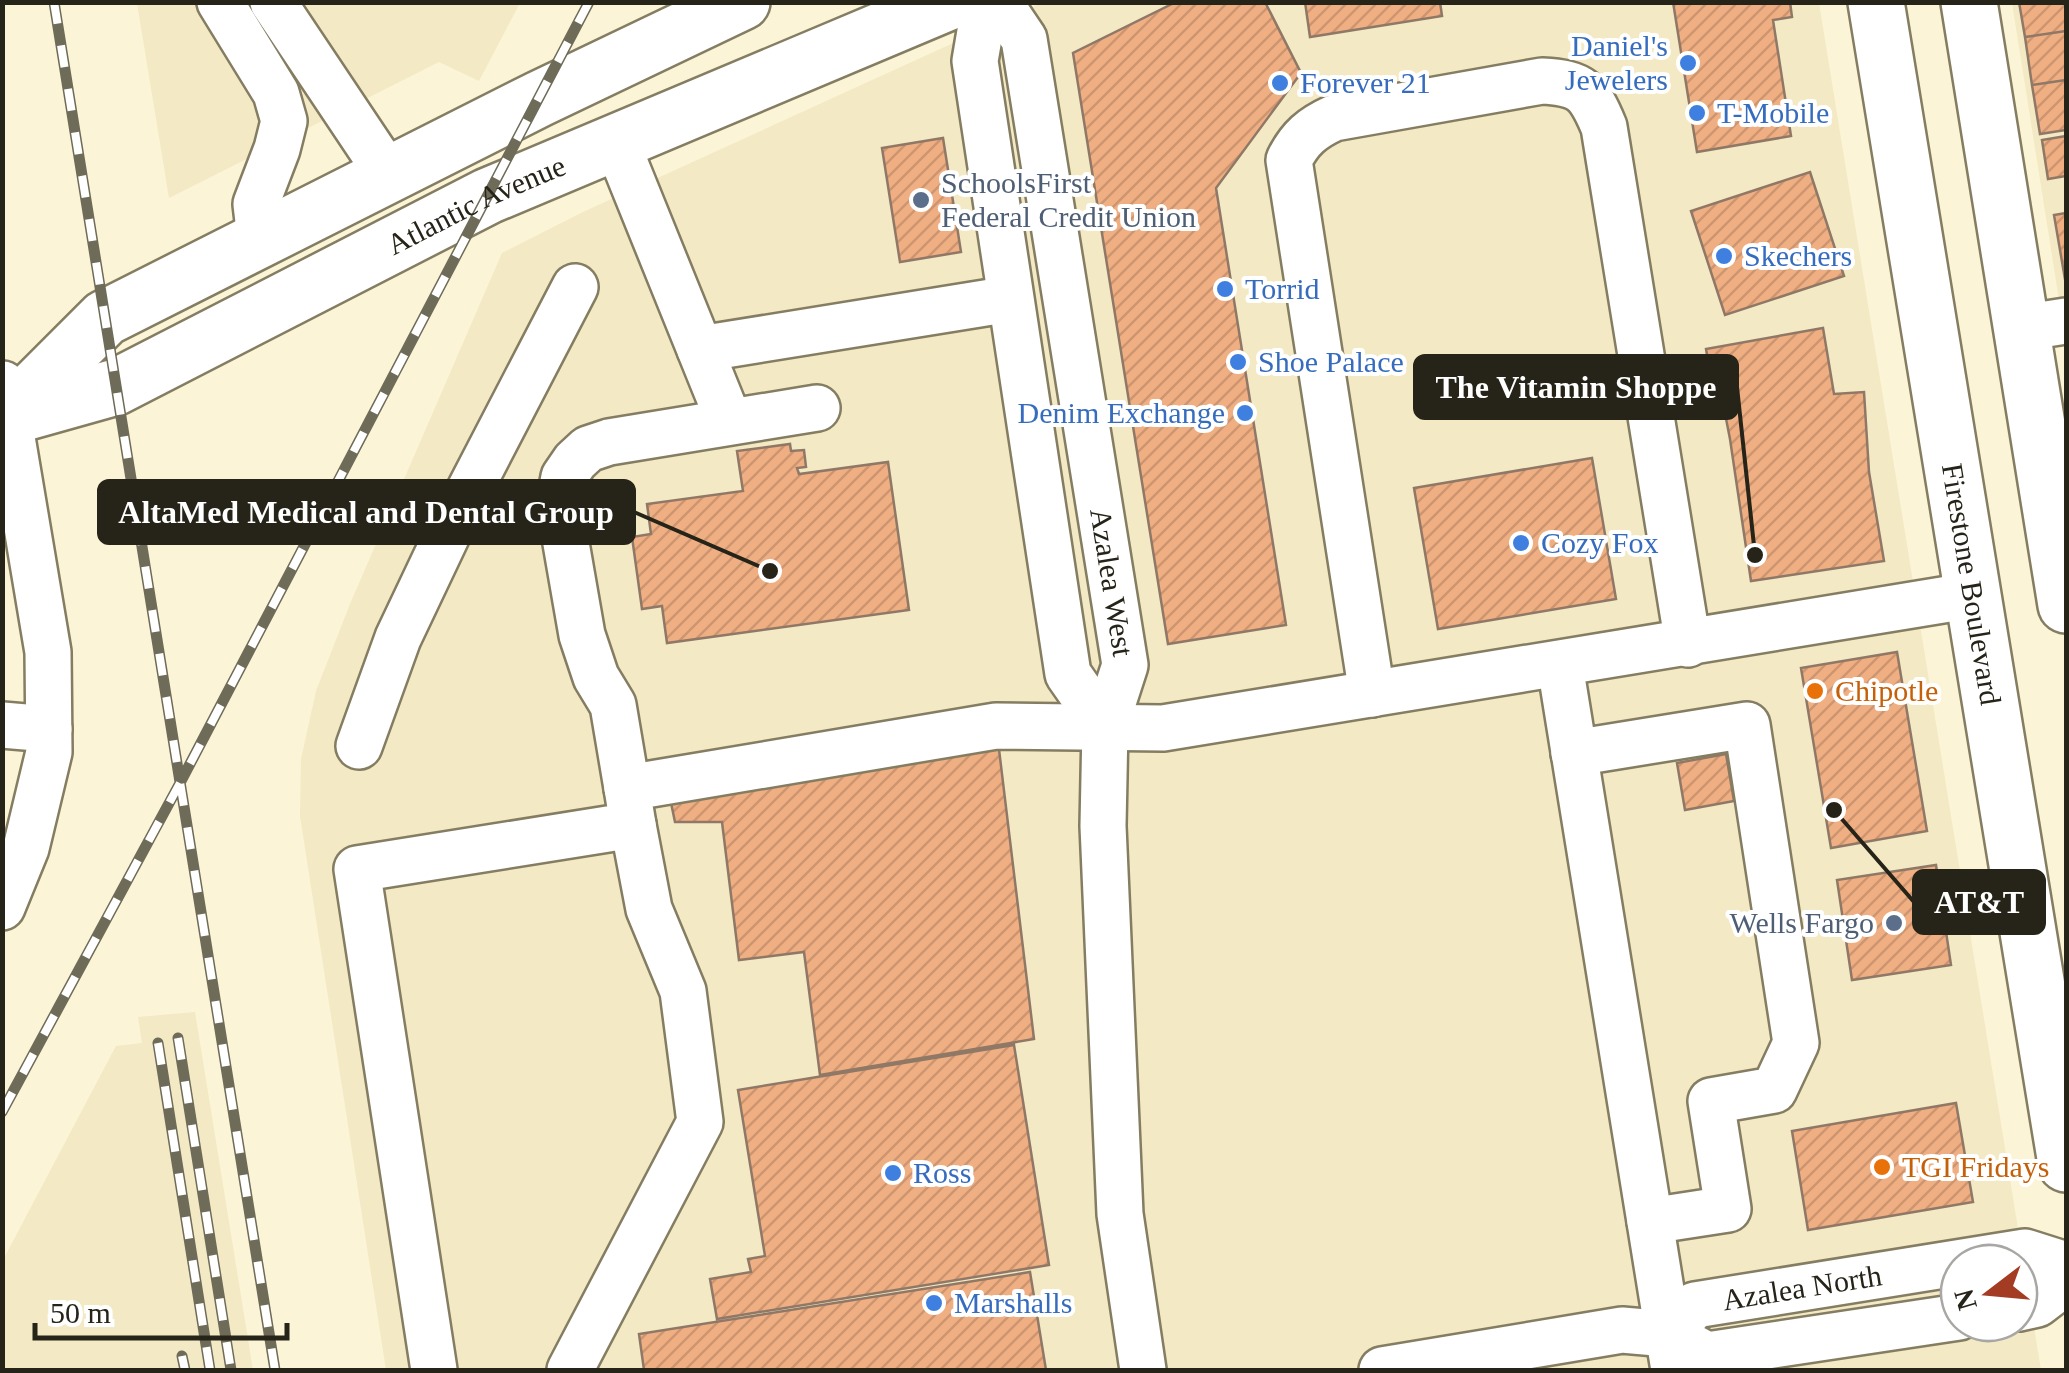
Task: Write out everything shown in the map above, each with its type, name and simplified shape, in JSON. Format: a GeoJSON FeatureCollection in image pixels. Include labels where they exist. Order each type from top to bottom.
{"type":"FeatureCollection","features":[{"type":"Feature","properties":{"kind":"main road"},"geometry":{"type":"LineString","coordinates":[[4,406],[105,318],[388,174],[742,2]]}},
{"type":"Feature","properties":{"kind":"main road","name":"Atlantic Avenue"},"geometry":{"type":"LineString","coordinates":[[4,406],[116,387],[488,196],[948,2]]}},
{"type":"Feature","properties":{"kind":"main road","name":"Firestone Boulevard"},"geometry":{"type":"LineString","coordinates":[[1876,2],[2066,1164]]}},
{"type":"Feature","properties":{"kind":"main road"},"geometry":{"type":"LineString","coordinates":[[1969,2],[2044,324],[2064,571]]}},
{"type":"Feature","properties":{"kind":"street"},"geometry":{"type":"LineString","coordinates":[[220,2],[276,93],[284,121],[256,204],[260,238]]}},
{"type":"Feature","properties":{"kind":"street"},"geometry":{"type":"LineString","coordinates":[[273,2],[388,174]]}},
{"type":"Feature","properties":{"kind":"street","name":"Azalea West"},"geometry":{"type":"LineString","coordinates":[[984,2],[974,52],[1068,674],[1104,727]]}},
{"type":"Feature","properties":{"kind":"street","name":"Azalea West"},"geometry":{"type":"LineString","coordinates":[[1000,2],[1024,39],[1126,665],[1104,727]]}},
{"type":"Feature","properties":{"kind":"street"},"geometry":{"type":"LineString","coordinates":[[1372,694],[1289,160],[1298,142],[1314,126],[1334,118],[1542,82],[1572,82],[1592,100],[1604,127],[1688,644]]}},
{"type":"Feature","properties":{"kind":"street"},"geometry":{"type":"LineString","coordinates":[[616,144],[730,421]]}},
{"type":"Feature","properties":{"kind":"street"},"geometry":{"type":"LineString","coordinates":[[359,746],[406,621],[575,287]]}},
{"type":"Feature","properties":{"kind":"street"},"geometry":{"type":"LineString","coordinates":[[700,349],[1010,299]]}},
{"type":"Feature","properties":{"kind":"street"},"geometry":{"type":"LineString","coordinates":[[2,907],[26,848],[49,752],[48,652],[4,406]]}},
{"type":"Feature","properties":{"kind":"street"},"geometry":{"type":"LineString","coordinates":[[570,1370],[700,1122],[683,991],[649,908],[613,705],[596,677],[579,621],[559,504],[564,477],[588,449],[609,442],[817,408]]}},
{"type":"Feature","properties":{"kind":"street"},"geometry":{"type":"LineString","coordinates":[[434,1370],[357,869],[996,726],[1163,728],[1973,595]]}},
{"type":"Feature","properties":{"kind":"street"},"geometry":{"type":"LineString","coordinates":[[1560,665],[1671,1352]]}},
{"type":"Feature","properties":{"kind":"street"},"geometry":{"type":"LineString","coordinates":[[2,725],[49,729]]}},
{"type":"Feature","properties":{"kind":"street"},"geometry":{"type":"LineString","coordinates":[[1574,753],[1747,726],[1750,744],[1796,1042],[1774,1090],[1710,1101],[1728,1209],[1650,1221]]}},
{"type":"Feature","properties":{"kind":"street"},"geometry":{"type":"LineString","coordinates":[[1104,727],[1104,864],[1120,1214],[1143,1370]]}},
{"type":"Feature","properties":{"kind":"street","name":"Azalea North"},"geometry":{"type":"LineString","coordinates":[[1939,1320],[1707,1355],[1671,1352],[1694,1305],[2026,1252],[2066,1265]]}},
{"type":"Feature","properties":{"kind":"street"},"geometry":{"type":"LineString","coordinates":[[2039,1302],[2066,1282]]}},
{"type":"Feature","properties":{"kind":"street"},"geometry":{"type":"LineString","coordinates":[[1382,1370],[1622,1330],[1671,1352]]}},
{"type":"Feature","properties":{"kind":"shaded area"},"geometry":{"type":"Polygon","coordinates":[[[137,3],[520,3],[479,81],[439,62],[169,198],[137,3]]]}},
{"type":"Feature","properties":{"kind":"shaded area"},"geometry":{"type":"Polygon","coordinates":[[[1041,3],[1819,3],[2020,1243],[1939,1243],[1939,1343],[2037,1343],[2041,1370],[386,1370],[300,816],[301,759],[316,691],[350,604],[502,253],[583,212],[1041,3]]]}},
{"type":"Feature","properties":{"kind":"shaded area"},"geometry":{"type":"Polygon","coordinates":[[[2012,3],[2066,3],[2066,344],[2012,3]]]}},
{"type":"Feature","properties":{"kind":"shaded area"},"geometry":{"type":"Polygon","coordinates":[[[195,1012],[253,1370],[3,1370],[3,1260],[116,1046],[142,1043],[138,1017],[195,1012]]]}},
{"type":"Feature","properties":{"kind":"building"},"geometry":{"type":"Polygon","coordinates":[[[1176,2],[1265,2],[1301,73],[1216,188],[1286,625],[1168,644],[1073,53],[1176,2]]]}},
{"type":"Feature","properties":{"kind":"building"},"geometry":{"type":"Polygon","coordinates":[[[1305,2],[1440,2],[1442,16],[1310,37],[1305,2]]]}},
{"type":"Feature","properties":{"kind":"building"},"geometry":{"type":"Polygon","coordinates":[[[1673,2],[1790,2],[1792,17],[1773,20],[1791,136],[1697,152],[1673,2]]]}},
{"type":"Feature","properties":{"kind":"building"},"geometry":{"type":"Polygon","coordinates":[[[2019,2],[2066,2],[2066,31],[2025,37],[2019,2]]]}},
{"type":"Feature","properties":{"kind":"building"},"geometry":{"type":"Polygon","coordinates":[[[2066,31],[2066,80],[2032,85],[2025,37],[2066,31]]]}},
{"type":"Feature","properties":{"kind":"building"},"geometry":{"type":"Polygon","coordinates":[[[2066,80],[2066,130],[2040,134],[2032,85],[2066,80]]]}},
{"type":"Feature","properties":{"kind":"building"},"geometry":{"type":"Polygon","coordinates":[[[2066,136],[2066,176],[2048,179],[2042,140],[2066,136]]]}},
{"type":"Feature","properties":{"kind":"building","name":"SchoolsFirst Federal Credit Union"},"geometry":{"type":"Polygon","coordinates":[[[943,138],[961,252],[900,262],[882,148],[943,138]]]}},
{"type":"Feature","properties":{"kind":"building"},"geometry":{"type":"Polygon","coordinates":[[[1810,172],[1844,276],[1725,315],[1691,211],[1810,172]]]}},
{"type":"Feature","properties":{"kind":"building"},"geometry":{"type":"Polygon","coordinates":[[[2066,213],[2066,285],[2054,215],[2066,213]]]}},
{"type":"Feature","properties":{"kind":"building"},"geometry":{"type":"Polygon","coordinates":[[[1823,328],[1834,394],[1864,392],[1869,472],[1884,561],[1751,581],[1730,439],[1721,393],[1714,394],[1706,349],[1823,328]]]}},
{"type":"Feature","properties":{"kind":"building"},"geometry":{"type":"Polygon","coordinates":[[[790,444],[791,451],[804,450],[806,467],[797,468],[799,474],[888,462],[909,610],[667,643],[662,606],[642,609],[632,537],[651,534],[647,504],[743,491],[737,451],[790,444]]]}},
{"type":"Feature","properties":{"kind":"building"},"geometry":{"type":"Polygon","coordinates":[[[1592,458],[1616,599],[1438,629],[1414,488],[1592,458]]]}},
{"type":"Feature","properties":{"kind":"building"},"geometry":{"type":"Polygon","coordinates":[[[1897,652],[1927,831],[1831,848],[1801,668],[1897,652]]]}},
{"type":"Feature","properties":{"kind":"building"},"geometry":{"type":"Polygon","coordinates":[[[998,741],[1034,1039],[820,1075],[804,952],[739,960],[722,822],[675,822],[670,798],[998,741]]]}},
{"type":"Feature","properties":{"kind":"building"},"geometry":{"type":"Polygon","coordinates":[[[1726,754],[1734,801],[1685,810],[1677,763],[1726,754]]]}},
{"type":"Feature","properties":{"kind":"building","name":"Wells Fargo"},"geometry":{"type":"Polygon","coordinates":[[[1936,865],[1951,965],[1852,980],[1837,880],[1936,865]]]}},
{"type":"Feature","properties":{"kind":"building","name":"Ross"},"geometry":{"type":"Polygon","coordinates":[[[1014,1045],[1049,1265],[717,1319],[710,1279],[751,1272],[748,1259],[765,1256],[738,1090],[1014,1045]]]}},
{"type":"Feature","properties":{"kind":"building","name":"TGI Fridays"},"geometry":{"type":"Polygon","coordinates":[[[1956,1103],[1973,1202],[1808,1230],[1792,1131],[1956,1103]]]}},
{"type":"Feature","properties":{"kind":"building","name":"Marshalls"},"geometry":{"type":"Polygon","coordinates":[[[1030,1272],[1046,1370],[644,1370],[639,1334],[1030,1272]]]}},
{"type":"Feature","properties":{"kind":"railway"},"geometry":{"type":"LineString","coordinates":[[54,2],[275,1370]]}},
{"type":"Feature","properties":{"kind":"railway"},"geometry":{"type":"LineString","coordinates":[[2,1112],[180,783],[589,2]]}},
{"type":"Feature","properties":{"kind":"railway"},"geometry":{"type":"LineString","coordinates":[[178,1038],[231,1370]]}},
{"type":"Feature","properties":{"kind":"railway"},"geometry":{"type":"LineString","coordinates":[[158,1043],[210,1370]]}},
{"type":"Feature","properties":{"kind":"railway"},"geometry":{"type":"LineString","coordinates":[[182,1356],[185,1370]]}},
{"type":"Feature","properties":{"kind":"place","name":"Daniel's Jewelers"},"geometry":{"type":"Point","coordinates":[1688,63]}},
{"type":"Feature","properties":{"kind":"place","name":"Forever 21"},"geometry":{"type":"Point","coordinates":[1280,83]}},
{"type":"Feature","properties":{"kind":"place","name":"T-Mobile"},"geometry":{"type":"Point","coordinates":[1697,113]}},
{"type":"Feature","properties":{"kind":"place","name":"SchoolsFirst Federal Credit Union"},"geometry":{"type":"Point","coordinates":[921,200]}},
{"type":"Feature","properties":{"kind":"place","name":"Skechers"},"geometry":{"type":"Point","coordinates":[1724,256]}},
{"type":"Feature","properties":{"kind":"place","name":"Torrid"},"geometry":{"type":"Point","coordinates":[1225,289]}},
{"type":"Feature","properties":{"kind":"place","name":"Shoe Palace"},"geometry":{"type":"Point","coordinates":[1238,362]}},
{"type":"Feature","properties":{"kind":"place","name":"Denim Exchange"},"geometry":{"type":"Point","coordinates":[1245,413]}},
{"type":"Feature","properties":{"kind":"place","name":"Cozy Fox"},"geometry":{"type":"Point","coordinates":[1521,543]}},
{"type":"Feature","properties":{"kind":"place","name":"The Vitamin Shoppe"},"geometry":{"type":"Point","coordinates":[1755,555]}},
{"type":"Feature","properties":{"kind":"place","name":"AltaMed Medical and Dental Group"},"geometry":{"type":"Point","coordinates":[770,571]}},
{"type":"Feature","properties":{"kind":"place","name":"Chipotle"},"geometry":{"type":"Point","coordinates":[1815,691]}},
{"type":"Feature","properties":{"kind":"place","name":"AT&T"},"geometry":{"type":"Point","coordinates":[1834,810]}},
{"type":"Feature","properties":{"kind":"place","name":"Wells Fargo"},"geometry":{"type":"Point","coordinates":[1894,923]}},
{"type":"Feature","properties":{"kind":"place","name":"TGI Fridays"},"geometry":{"type":"Point","coordinates":[1882,1167]}},
{"type":"Feature","properties":{"kind":"place","name":"Ross"},"geometry":{"type":"Point","coordinates":[893,1173]}},
{"type":"Feature","properties":{"kind":"place","name":"Marshalls"},"geometry":{"type":"Point","coordinates":[934,1303]}}]}
